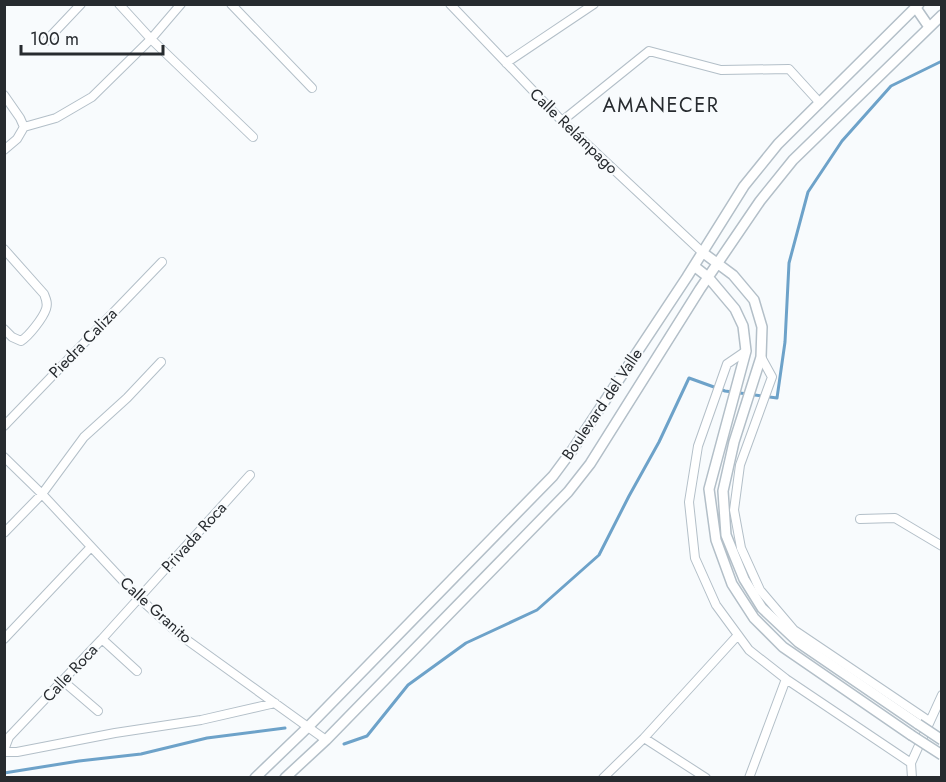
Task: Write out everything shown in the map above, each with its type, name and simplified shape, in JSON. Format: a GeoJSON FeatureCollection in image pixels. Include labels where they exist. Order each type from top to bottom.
{"type":"FeatureCollection","features":[{"type":"Feature","properties":{"kind":"street"},"geometry":{"type":"LineString","coordinates":[[46,41],[81,4]]}},
{"type":"Feature","properties":{"kind":"street"},"geometry":{"type":"LineString","coordinates":[[119,4],[150,39],[253,138]]}},
{"type":"Feature","properties":{"kind":"street"},"geometry":{"type":"LineString","coordinates":[[4,150],[17,139],[24,127],[56,118],[92,97],[150,39],[181,4]]}},
{"type":"Feature","properties":{"kind":"street"},"geometry":{"type":"LineString","coordinates":[[231,4],[312,88]]}},
{"type":"Feature","properties":{"kind":"street","name":"Calle Relámpago"},"geometry":{"type":"LineString","coordinates":[[450,4],[562,121],[702,252]]}},
{"type":"Feature","properties":{"kind":"street"},"geometry":{"type":"LineString","coordinates":[[506,63],[594,4]]}},
{"type":"Feature","properties":{"kind":"street"},"geometry":{"type":"LineString","coordinates":[[917,6],[929,27]]}},
{"type":"Feature","properties":{"kind":"street","name":"Boulevard del Valle"},"geometry":{"type":"LineString","coordinates":[[255,777],[308,727],[553,476],[694,266],[744,186],[778,144],[917,6]]}},
{"type":"Feature","properties":{"kind":"street","name":"Boulevard del Valle"},"geometry":{"type":"LineString","coordinates":[[285,777],[326,740],[568,492],[590,464],[708,277],[760,201],[793,160],[942,15]]}},
{"type":"Feature","properties":{"kind":"street"},"geometry":{"type":"LineString","coordinates":[[562,121],[649,51],[721,70],[789,69],[820,103]]}},
{"type":"Feature","properties":{"kind":"street"},"geometry":{"type":"LineString","coordinates":[[4,95],[24,127]]}},
{"type":"Feature","properties":{"kind":"street"},"geometry":{"type":"LineString","coordinates":[[4,249],[44,294],[47,303],[46,310],[28,337],[21,341],[12,337],[4,329]]}},
{"type":"Feature","properties":{"kind":"street"},"geometry":{"type":"LineString","coordinates":[[702,252],[733,275],[754,300],[762,327],[761,357],[734,442],[723,492],[726,535],[744,579],[762,608],[798,642],[942,740]]}},
{"type":"Feature","properties":{"kind":"street","name":"Piedra Caliza"},"geometry":{"type":"LineString","coordinates":[[4,426],[162,262]]}},
{"type":"Feature","properties":{"kind":"street"},"geometry":{"type":"LineString","coordinates":[[694,266],[708,277],[735,309],[743,326],[746,351],[709,489],[717,540],[732,584],[754,618],[783,647],[942,755]]}},
{"type":"Feature","properties":{"kind":"street"},"geometry":{"type":"LineString","coordinates":[[746,351],[727,364],[698,446],[689,502],[695,558],[716,605],[749,650],[786,679],[911,763]]}},
{"type":"Feature","properties":{"kind":"street"},"geometry":{"type":"LineString","coordinates":[[761,357],[772,377],[740,465],[734,510],[741,548],[760,590],[794,630],[929,721]]}},
{"type":"Feature","properties":{"kind":"street"},"geometry":{"type":"LineString","coordinates":[[4,533],[42,494],[84,437],[127,398],[161,362]]}},
{"type":"Feature","properties":{"kind":"street","name":"Calle Granito"},"geometry":{"type":"LineString","coordinates":[[4,457],[42,494],[138,598],[180,635],[326,740]]}},
{"type":"Feature","properties":{"kind":"street","name":"Privada Roca"},"geometry":{"type":"LineString","coordinates":[[138,598],[250,475]]}},
{"type":"Feature","properties":{"kind":"street"},"geometry":{"type":"LineString","coordinates":[[860,519],[896,518],[942,546]]}},
{"type":"Feature","properties":{"kind":"street"},"geometry":{"type":"LineString","coordinates":[[4,639],[91,546]]}},
{"type":"Feature","properties":{"kind":"street","name":"Calle Roca"},"geometry":{"type":"LineString","coordinates":[[4,751],[9,737],[138,598]]}},
{"type":"Feature","properties":{"kind":"street"},"geometry":{"type":"LineString","coordinates":[[603,777],[644,738],[738,635]]}},
{"type":"Feature","properties":{"kind":"street"},"geometry":{"type":"LineString","coordinates":[[102,639],[137,671]]}},
{"type":"Feature","properties":{"kind":"street"},"geometry":{"type":"LineString","coordinates":[[749,777],[786,679]]}},
{"type":"Feature","properties":{"kind":"street"},"geometry":{"type":"LineString","coordinates":[[63,681],[98,711]]}},
{"type":"Feature","properties":{"kind":"street"},"geometry":{"type":"LineString","coordinates":[[912,777],[911,763],[942,695]]}},
{"type":"Feature","properties":{"kind":"street"},"geometry":{"type":"LineString","coordinates":[[4,751],[17,753],[115,733],[201,720],[275,703]]}},
{"type":"Feature","properties":{"kind":"street"},"geometry":{"type":"LineString","coordinates":[[644,738],[706,777]]}},
{"type":"Feature","properties":{"kind":"waterway"},"geometry":{"type":"LineString","coordinates":[[344,744],[367,736],[408,685],[466,643],[537,610],[599,555],[659,442],[689,378],[725,391],[777,398],[785,342],[789,263],[808,192],[842,141],[891,86],[942,61]]}},
{"type":"Feature","properties":{"kind":"waterway"},"geometry":{"type":"LineString","coordinates":[[4,773],[141,754],[207,738],[285,728]]}},
{"type":"Feature","properties":{"kind":"district","name":"AMANECER"},"geometry":{"type":"Point","coordinates":[661,105]}}]}
